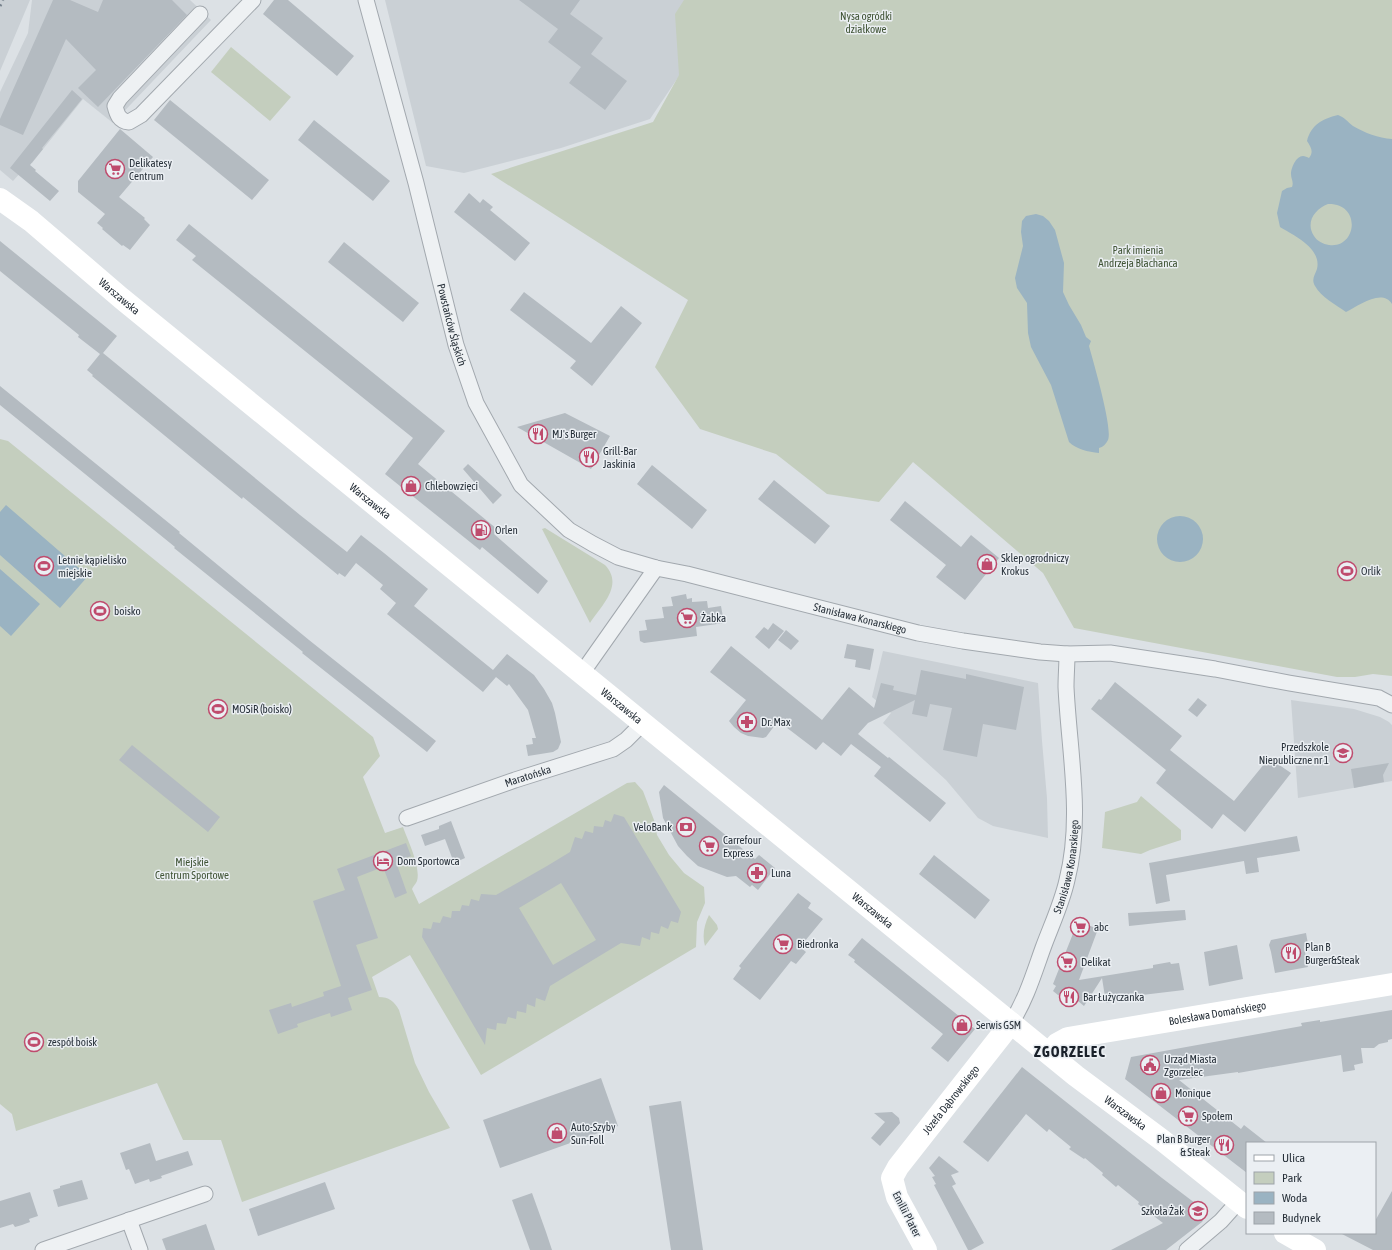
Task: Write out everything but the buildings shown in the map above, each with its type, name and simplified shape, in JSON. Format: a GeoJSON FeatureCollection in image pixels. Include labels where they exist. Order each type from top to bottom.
{"type":"FeatureCollection","features":[{"type":"Feature","properties":{"kind":"main road","name":"Warszawska"},"geometry":{"type":"LineString","coordinates":[[0,199],[31,221],[122,298],[1076,1076],[1162,1140],[1243,1205]]}},
{"type":"Feature","properties":{"kind":"main road","name":"Bolesława Domańskiego"},"geometry":{"type":"LineString","coordinates":[[1049,1053],[1057,1044],[1068,1038],[1392,984]]}},
{"type":"Feature","properties":{"kind":"main road","name":"Józefa Dąbrowskiego"},"geometry":{"type":"LineString","coordinates":[[892,1178],[898,1167],[1011,1023]]}},
{"type":"Feature","properties":{"kind":"main road","name":"Emilii Plater"},"geometry":{"type":"LineString","coordinates":[[892,1178],[897,1197],[926,1250]]}},
{"type":"Feature","properties":{"kind":"main road"},"geometry":{"type":"LineString","coordinates":[[1287,1234],[1315,1250]]}},
{"type":"Feature","properties":{"kind":"street"},"geometry":{"type":"LineString","coordinates":[[200,14],[120,98],[115,106],[117,115],[122,120],[129,122],[141,115],[253,0]]}},
{"type":"Feature","properties":{"kind":"street","name":"Powstańców Śląskich"},"geometry":{"type":"LineString","coordinates":[[366,0],[416,183],[456,345],[476,403],[521,485],[569,530],[618,557],[656,568]]}},
{"type":"Feature","properties":{"kind":"street"},"geometry":{"type":"LineString","coordinates":[[582,673],[656,568]]}},
{"type":"Feature","properties":{"kind":"street","name":"Stanisława Konarskiego"},"geometry":{"type":"LineString","coordinates":[[656,568],[687,574],[918,633],[1034,651],[1067,654],[1110,653],[1214,669],[1379,698],[1392,705]]}},
{"type":"Feature","properties":{"kind":"street","name":"Stanisława Konarskiego"},"geometry":{"type":"LineString","coordinates":[[1011,1023],[1020,1010],[1044,946],[1067,880],[1070,861],[1074,832],[1074,810],[1066,686],[1067,654]]}},
{"type":"Feature","properties":{"kind":"street","name":"Maratońska"},"geometry":{"type":"LineString","coordinates":[[407,818],[515,780],[613,749],[626,740],[643,723]]}},
{"type":"Feature","properties":{"kind":"street"},"geometry":{"type":"LineString","coordinates":[[43,1250],[205,1194]]}},
{"type":"Feature","properties":{"kind":"street"},"geometry":{"type":"LineString","coordinates":[[1187,1250],[1221,1221],[1243,1205]]}},
{"type":"Feature","properties":{"kind":"street"},"geometry":{"type":"LineString","coordinates":[[129,1220],[140,1250]]}},
{"type":"Feature","properties":{"kind":"shaded area"},"geometry":{"type":"Polygon","coordinates":[[[0,0],[30,0],[0,71],[0,0]]]}},
{"type":"Feature","properties":{"kind":"shaded area"},"geometry":{"type":"Polygon","coordinates":[[[32,0],[190,0],[211,20],[113,123],[83,99],[32,163],[30,162],[13,181],[0,170],[0,92],[28,33],[32,0]]]}},
{"type":"Feature","properties":{"kind":"shaded area"},"geometry":{"type":"Polygon","coordinates":[[[385,0],[685,0],[679,76],[650,119],[561,148],[464,173],[426,166],[385,0]]]}},
{"type":"Feature","properties":{"kind":"shaded area"},"geometry":{"type":"Polygon","coordinates":[[[883,651],[1038,683],[1047,798],[1048,838],[993,826],[978,818],[946,780],[883,723],[891,713],[872,697],[883,651]]]}},
{"type":"Feature","properties":{"kind":"shaded area","name":"Przedszkole Niepubliczne nr 1"},"geometry":{"type":"Polygon","coordinates":[[[1291,700],[1354,709],[1380,717],[1389,722],[1392,725],[1392,781],[1298,798],[1291,700]]]}},
{"type":"Feature","properties":{"kind":"green space","name":"Park imienia Andrzeja Błachanca"},"geometry":{"type":"Polygon","coordinates":[[[684,0],[1392,0],[1392,676],[1373,674],[1355,677],[1337,677],[1074,628],[1043,573],[913,462],[879,502],[827,494],[776,454],[700,429],[655,367],[688,300],[491,174],[653,122],[679,75],[675,14],[684,0]]]}},
{"type":"Feature","properties":{"kind":"green space"},"geometry":{"type":"Polygon","coordinates":[[[231,47],[291,97],[270,121],[211,72],[231,47]]]}},
{"type":"Feature","properties":{"kind":"green space","name":"Miejskie Centrum Sportowe"},"geometry":{"type":"Polygon","coordinates":[[[0,439],[8,441],[373,737],[380,756],[363,777],[385,833],[403,827],[416,861],[418,875],[417,881],[412,889],[419,904],[627,783],[635,782],[643,791],[654,820],[657,835],[669,855],[684,873],[704,887],[705,903],[697,922],[696,947],[481,1075],[410,955],[372,977],[379,997],[391,1000],[399,1010],[415,1063],[429,1092],[450,1128],[242,1202],[221,1140],[183,1140],[157,1083],[16,1131],[12,1114],[0,1104],[0,439]]]}},
{"type":"Feature","properties":{"kind":"green space"},"geometry":{"type":"Polygon","coordinates":[[[545,528],[605,565],[610,572],[612,587],[609,595],[590,623],[542,529],[545,528]]]}},
{"type":"Feature","properties":{"kind":"green space"},"geometry":{"type":"Polygon","coordinates":[[[1141,796],[1181,830],[1181,840],[1141,854],[1102,848],[1105,812],[1137,802],[1141,796]]]}},
{"type":"Feature","properties":{"kind":"green space"},"geometry":{"type":"Polygon","coordinates":[[[709,915],[717,925],[718,929],[705,946],[704,930],[709,915]]]}},
{"type":"Feature","properties":{"kind":"water"},"geometry":{"type":"Polygon","coordinates":[[[1338,115],[1362,131],[1392,139],[1392,304],[1388,300],[1376,298],[1346,312],[1333,304],[1321,294],[1314,284],[1313,279],[1317,269],[1317,261],[1311,249],[1299,238],[1280,227],[1277,213],[1282,191],[1292,187],[1293,184],[1291,174],[1293,166],[1298,158],[1304,156],[1309,158],[1311,156],[1311,147],[1307,141],[1314,127],[1322,121],[1338,115]],[[1328,204],[1323,206],[1315,213],[1311,221],[1311,231],[1318,241],[1329,245],[1338,244],[1345,240],[1350,234],[1352,226],[1351,218],[1346,211],[1339,206],[1328,204]]]}},
{"type":"Feature","properties":{"kind":"water"},"geometry":{"type":"Polygon","coordinates":[[[1036,214],[1043,216],[1049,221],[1055,230],[1064,263],[1063,292],[1086,337],[1091,341],[1089,346],[1108,422],[1109,433],[1108,440],[1102,447],[1099,448],[1099,453],[1082,450],[1069,442],[1051,385],[1031,347],[1028,333],[1027,303],[1017,288],[1015,278],[1023,246],[1021,232],[1022,221],[1026,216],[1036,214]]]}},
{"type":"Feature","properties":{"kind":"water","name":"Letnie kąpielisko miejskie"},"geometry":{"type":"Polygon","coordinates":[[[6,505],[88,576],[60,608],[0,555],[0,512],[6,505]]]}},
{"type":"Feature","properties":{"kind":"water"},"geometry":{"type":"Polygon","coordinates":[[[1180,516],[1193,520],[1199,526],[1203,539],[1199,552],[1193,558],[1180,562],[1167,558],[1161,552],[1157,539],[1161,526],[1167,520],[1180,516]]]}},
{"type":"Feature","properties":{"kind":"water"},"geometry":{"type":"Polygon","coordinates":[[[0,569],[40,604],[11,636],[0,626],[0,569]]]}},
{"type":"Feature","properties":{"kind":"railway"},"geometry":{"type":"LineString","coordinates":[[0,6],[3,0]]}},
{"type":"Feature","properties":{"kind":"place","name":"Delikatesy Centrum"},"geometry":{"type":"Point","coordinates":[115,169]}},
{"type":"Feature","properties":{"kind":"place","name":"MJ's Burger"},"geometry":{"type":"Point","coordinates":[538,434]}},
{"type":"Feature","properties":{"kind":"place","name":"Grill-Bar Jaskinia"},"geometry":{"type":"Point","coordinates":[589,457]}},
{"type":"Feature","properties":{"kind":"place","name":"Chlebowzięci"},"geometry":{"type":"Point","coordinates":[411,486]}},
{"type":"Feature","properties":{"kind":"place","name":"Orlen"},"geometry":{"type":"Point","coordinates":[481,530]}},
{"type":"Feature","properties":{"kind":"place","name":"Sklep ogrodniczy Krokus"},"geometry":{"type":"Point","coordinates":[987,564]}},
{"type":"Feature","properties":{"kind":"place","name":"Letnie kąpielisko miejskie"},"geometry":{"type":"Point","coordinates":[44,566]}},
{"type":"Feature","properties":{"kind":"place","name":"Orlik"},"geometry":{"type":"Point","coordinates":[1347,571]}},
{"type":"Feature","properties":{"kind":"place","name":"boisko"},"geometry":{"type":"Point","coordinates":[100,611]}},
{"type":"Feature","properties":{"kind":"place","name":"Żabka"},"geometry":{"type":"Point","coordinates":[687,618]}},
{"type":"Feature","properties":{"kind":"place","name":"MOSiR (boisko)"},"geometry":{"type":"Point","coordinates":[218,709]}},
{"type":"Feature","properties":{"kind":"place","name":"Dr. Max"},"geometry":{"type":"Point","coordinates":[747,722]}},
{"type":"Feature","properties":{"kind":"place","name":"Przedszkole Niepubliczne nr 1"},"geometry":{"type":"Point","coordinates":[1343,753]}},
{"type":"Feature","properties":{"kind":"place","name":"VeloBank"},"geometry":{"type":"Point","coordinates":[686,827]}},
{"type":"Feature","properties":{"kind":"place","name":"Carrefour Express"},"geometry":{"type":"Point","coordinates":[709,846]}},
{"type":"Feature","properties":{"kind":"place","name":"Dom Sportowca"},"geometry":{"type":"Point","coordinates":[383,861]}},
{"type":"Feature","properties":{"kind":"place","name":"Luna"},"geometry":{"type":"Point","coordinates":[757,873]}},
{"type":"Feature","properties":{"kind":"place","name":"abc"},"geometry":{"type":"Point","coordinates":[1080,927]}},
{"type":"Feature","properties":{"kind":"place","name":"Biedronka"},"geometry":{"type":"Point","coordinates":[783,944]}},
{"type":"Feature","properties":{"kind":"place","name":"Plan B Burger&Steak"},"geometry":{"type":"Point","coordinates":[1291,953]}},
{"type":"Feature","properties":{"kind":"place","name":"Delikat"},"geometry":{"type":"Point","coordinates":[1067,962]}},
{"type":"Feature","properties":{"kind":"place","name":"Bar Łużyczanka"},"geometry":{"type":"Point","coordinates":[1069,997]}},
{"type":"Feature","properties":{"kind":"place","name":"Serwis GSM"},"geometry":{"type":"Point","coordinates":[962,1025]}},
{"type":"Feature","properties":{"kind":"place","name":"zespół boisk"},"geometry":{"type":"Point","coordinates":[34,1042]}},
{"type":"Feature","properties":{"kind":"place","name":"Urząd Miasta Zgorzelec"},"geometry":{"type":"Point","coordinates":[1150,1065]}},
{"type":"Feature","properties":{"kind":"place","name":"Monique"},"geometry":{"type":"Point","coordinates":[1161,1093]}},
{"type":"Feature","properties":{"kind":"place","name":"Społem"},"geometry":{"type":"Point","coordinates":[1188,1116]}},
{"type":"Feature","properties":{"kind":"place","name":"Auto-Szyby Sun-Foll"},"geometry":{"type":"Point","coordinates":[557,1133]}},
{"type":"Feature","properties":{"kind":"place","name":"Plan B Burger & Steak"},"geometry":{"type":"Point","coordinates":[1224,1145]}},
{"type":"Feature","properties":{"kind":"place","name":"Szkoła Żak"},"geometry":{"type":"Point","coordinates":[1198,1211]}},
{"type":"Feature","properties":{"kind":"district","name":"ZGORZELEC"},"geometry":{"type":"Point","coordinates":[1070,1051]}},
{"type":"Feature","properties":{"kind":"park label","name":"Nysa ogródki działkowe"},"geometry":{"type":"Point","coordinates":[866,22]}}]}
